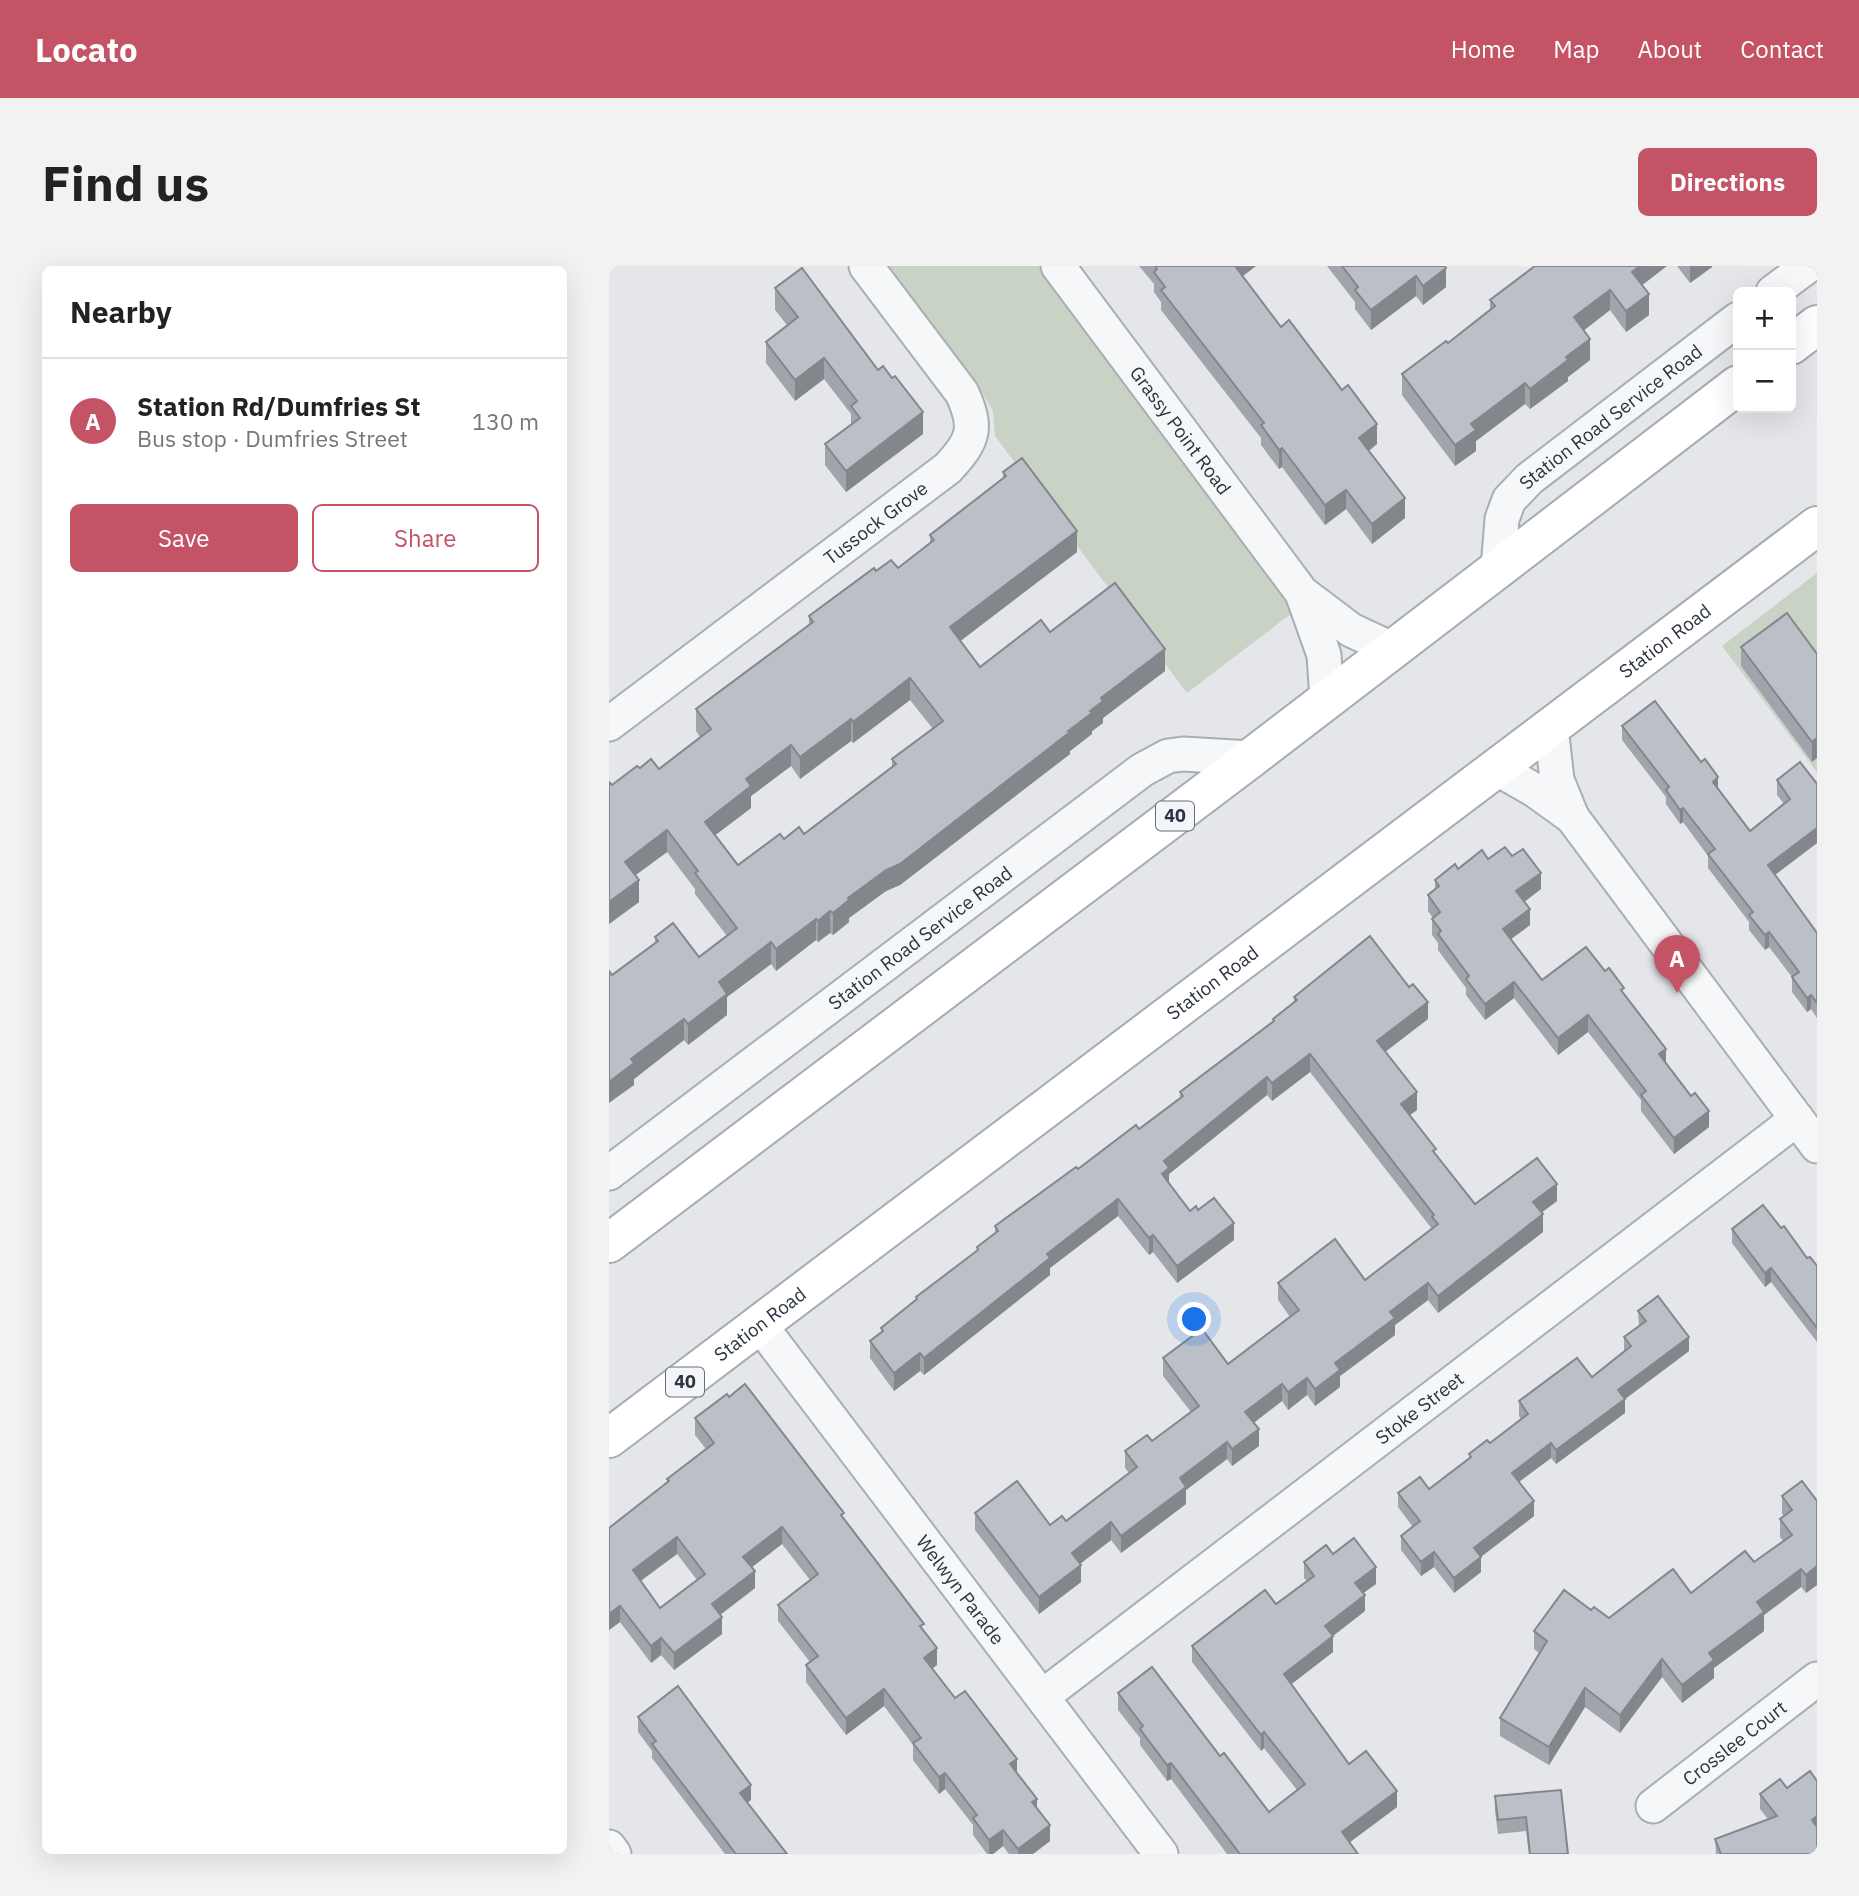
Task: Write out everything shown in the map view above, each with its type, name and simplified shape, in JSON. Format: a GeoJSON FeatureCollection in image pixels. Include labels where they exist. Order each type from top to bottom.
{"type":"FeatureCollection","features":[{"type":"Feature","properties":{"kind":"main road"},"geometry":{"type":"LineString","coordinates":[[1796,341],[1817,325]]}},
{"type":"Feature","properties":{"kind":"main road","name":"40"},"geometry":{"type":"LineString","coordinates":[[609,1243],[1251,758],[1733,389]]}},
{"type":"Feature","properties":{"kind":"main road","name":"Station Road"},"geometry":{"type":"LineString","coordinates":[[609,1438],[1817,526]]}},
{"type":"Feature","properties":{"kind":"street","name":"Tussock Grove"},"geometry":{"type":"LineString","coordinates":[[609,724],[948,468],[967,445],[972,430],[972,414],[962,393],[866,266]]}},
{"type":"Feature","properties":{"kind":"street","name":"Grassy Point Road"},"geometry":{"type":"LineString","coordinates":[[1058,266],[1302,593],[1351,630],[1392,649]]}},
{"type":"Feature","properties":{"kind":"street"},"geometry":{"type":"LineString","coordinates":[[1780,287],[1808,266]]}},
{"type":"Feature","properties":{"kind":"street","name":"Station Road Service Road"},"geometry":{"type":"LineString","coordinates":[[1498,568],[1502,519],[1509,500],[1529,479],[1733,323]]}},
{"type":"Feature","properties":{"kind":"street","name":"Grassy Point Road"},"geometry":{"type":"LineString","coordinates":[[1302,593],[1324,655],[1327,700]]}},
{"type":"Feature","properties":{"kind":"street"},"geometry":{"type":"LineString","coordinates":[[1551,727],[1557,780],[1571,817],[1817,1146]]}},
{"type":"Feature","properties":{"kind":"street","name":"Station Road Service Road"},"geometry":{"type":"LineString","coordinates":[[609,1173],[1142,770],[1168,756],[1183,754],[1251,758]]}},
{"type":"Feature","properties":{"kind":"street"},"geometry":{"type":"LineString","coordinates":[[1496,768],[1536,791],[1571,817]]}},
{"type":"Feature","properties":{"kind":"street","name":"Stoke Street"},"geometry":{"type":"LineString","coordinates":[[1043,1696],[1797,1119]]}},
{"type":"Feature","properties":{"kind":"street","name":"Welwyn Parade"},"geometry":{"type":"LineString","coordinates":[[760,1325],[1161,1854]]}},
{"type":"Feature","properties":{"kind":"street","name":"Crosslee Court"},"geometry":{"type":"LineString","coordinates":[[1653,1806],[1817,1679]]}},
{"type":"Feature","properties":{"kind":"street"},"geometry":{"type":"LineString","coordinates":[[609,1847],[614,1854]]}},
{"type":"Feature","properties":{"kind":"green space"},"geometry":{"type":"Polygon","coordinates":[[[886,266],[1039,266],[1296,610],[1187,693],[995,436],[993,411],[982,392],[886,266]]]}},
{"type":"Feature","properties":{"kind":"green space"},"geometry":{"type":"Polygon","coordinates":[[[1817,573],[1817,772],[1722,646],[1817,573]]]}},
{"type":"Feature","properties":{"kind":"building"},"geometry":{"type":"Polygon","coordinates":[[[1155,266],[1235,266],[1281,327],[1289,320],[1342,390],[1348,385],[1377,424],[1359,438],[1405,498],[1372,524],[1346,490],[1325,505],[1282,448],[1279,450],[1261,425],[1264,423],[1161,290],[1165,287],[1154,272],[1157,269],[1155,266]]]}},
{"type":"Feature","properties":{"kind":"building"},"geometry":{"type":"Polygon","coordinates":[[[1342,266],[1446,268],[1423,286],[1416,276],[1371,310],[1355,290],[1358,287],[1342,266]]]}},
{"type":"Feature","properties":{"kind":"building"},"geometry":{"type":"Polygon","coordinates":[[[1535,266],[1640,266],[1632,272],[1649,294],[1626,311],[1610,290],[1574,317],[1590,339],[1530,389],[1525,383],[1471,424],[1476,430],[1455,445],[1402,374],[1446,341],[1448,343],[1495,306],[1490,300],[1535,266]]]}},
{"type":"Feature","properties":{"kind":"building"},"geometry":{"type":"Polygon","coordinates":[[[802,268],[878,370],[883,366],[892,378],[895,376],[923,412],[846,471],[825,444],[860,418],[851,406],[857,401],[824,358],[795,380],[766,342],[798,317],[775,288],[802,268]]]}},
{"type":"Feature","properties":{"kind":"building"},"geometry":{"type":"Polygon","coordinates":[[[1022,458],[1077,531],[950,627],[980,667],[1041,620],[1050,632],[1115,583],[1165,649],[1101,698],[1103,701],[1068,731],[1070,732],[900,864],[886,870],[848,898],[849,900],[833,913],[830,911],[818,921],[816,919],[776,949],[771,942],[719,982],[727,994],[688,1024],[684,1019],[631,1059],[634,1063],[609,1082],[609,971],[612,975],[658,941],[655,937],[673,923],[699,957],[737,928],[695,873],[698,871],[667,830],[625,862],[639,880],[609,902],[609,782],[612,785],[651,759],[659,769],[711,729],[696,709],[813,622],[809,616],[874,568],[876,571],[891,560],[898,568],[934,540],[930,535],[1006,476],[1003,472],[1022,458]],[[910,678],[853,722],[851,719],[800,757],[791,745],[746,779],[751,786],[705,822],[738,865],[780,834],[784,839],[799,827],[804,834],[896,764],[892,759],[943,721],[910,678]]]}},
{"type":"Feature","properties":{"kind":"building"},"geometry":{"type":"Polygon","coordinates":[[[1787,613],[1817,654],[1817,738],[1812,742],[1741,647],[1787,613]]]}},
{"type":"Feature","properties":{"kind":"building"},"geometry":{"type":"Polygon","coordinates":[[[1655,701],[1701,762],[1705,759],[1718,777],[1713,782],[1750,831],[1790,799],[1777,780],[1800,762],[1817,784],[1817,828],[1768,865],[1817,933],[1817,1003],[1811,995],[1807,998],[1792,977],[1799,972],[1769,932],[1765,935],[1749,915],[1753,912],[1708,854],[1715,849],[1683,808],[1680,810],[1666,790],[1669,787],[1622,726],[1655,701]]]}},
{"type":"Feature","properties":{"kind":"building"},"geometry":{"type":"Polygon","coordinates":[[[1505,847],[1512,856],[1523,849],[1541,873],[1516,891],[1530,909],[1503,929],[1542,980],[1586,947],[1605,971],[1609,968],[1624,988],[1621,990],[1666,1049],[1659,1054],[1691,1096],[1695,1093],[1709,1111],[1674,1138],[1641,1095],[1646,1091],[1588,1015],[1558,1038],[1514,982],[1485,1004],[1466,979],[1469,976],[1438,934],[1441,931],[1432,919],[1440,912],[1428,895],[1439,886],[1435,880],[1455,864],[1458,869],[1482,850],[1488,859],[1505,847]]]}},
{"type":"Feature","properties":{"kind":"building"},"geometry":{"type":"Polygon","coordinates":[[[1370,936],[1409,987],[1413,984],[1428,1002],[1377,1041],[1417,1092],[1401,1104],[1436,1149],[1433,1151],[1475,1204],[1537,1158],[1557,1184],[1533,1202],[1543,1214],[1438,1296],[1428,1283],[1390,1312],[1395,1318],[1335,1363],[1340,1370],[1315,1389],[1307,1378],[1288,1392],[1282,1384],[1245,1412],[1259,1429],[1232,1449],[1227,1442],[1180,1478],[1186,1487],[1121,1536],[1111,1522],[1072,1553],[1081,1565],[1039,1597],[975,1513],[1017,1481],[1050,1525],[1062,1516],[1066,1521],[1137,1467],[1125,1451],[1147,1435],[1152,1441],[1199,1406],[1163,1358],[1202,1329],[1228,1364],[1299,1310],[1278,1283],[1335,1239],[1365,1280],[1438,1224],[1432,1217],[1434,1215],[1310,1054],[1272,1083],[1267,1077],[1164,1161],[1169,1168],[1162,1174],[1190,1211],[1196,1206],[1198,1210],[1214,1198],[1234,1223],[1177,1266],[1153,1235],[1149,1238],[1118,1199],[1047,1254],[1050,1258],[924,1358],[920,1353],[894,1373],[870,1341],[883,1331],[881,1328],[917,1299],[916,1297],[978,1250],[977,1247],[998,1231],[995,1226],[1136,1125],[1139,1129],[1183,1096],[1180,1092],[1274,1021],[1273,1019],[1297,1000],[1294,997],[1370,936]]]}},
{"type":"Feature","properties":{"kind":"building"},"geometry":{"type":"Polygon","coordinates":[[[1763,1205],[1781,1228],[1784,1226],[1807,1258],[1810,1257],[1817,1266],[1817,1328],[1771,1268],[1765,1273],[1732,1229],[1763,1205]]]}},
{"type":"Feature","properties":{"kind":"building"},"geometry":{"type":"Polygon","coordinates":[[[1658,1296],[1689,1337],[1618,1390],[1625,1399],[1556,1450],[1551,1443],[1512,1473],[1534,1501],[1474,1548],[1481,1557],[1454,1578],[1434,1552],[1421,1562],[1401,1536],[1420,1521],[1398,1493],[1420,1477],[1429,1489],[1471,1457],[1469,1454],[1487,1440],[1490,1443],[1528,1414],[1519,1401],[1577,1358],[1592,1377],[1631,1346],[1624,1337],[1646,1321],[1638,1311],[1658,1296]]]}},
{"type":"Feature","properties":{"kind":"building"},"geometry":{"type":"Polygon","coordinates":[[[745,1384],[844,1513],[841,1515],[924,1624],[920,1626],[937,1648],[924,1658],[955,1698],[965,1691],[1017,1759],[1010,1764],[1037,1799],[1032,1802],[1050,1825],[1018,1849],[1003,1830],[989,1840],[973,1818],[977,1815],[945,1773],[939,1777],[913,1743],[921,1738],[884,1689],[846,1718],[806,1665],[818,1656],[778,1605],[818,1574],[782,1527],[743,1557],[755,1571],[712,1604],[722,1617],[674,1653],[661,1638],[651,1646],[620,1606],[609,1614],[609,1528],[714,1443],[695,1418],[727,1394],[729,1397],[745,1384]],[[677,1537],[633,1570],[660,1608],[705,1574],[677,1537]]]}},
{"type":"Feature","properties":{"kind":"building"},"geometry":{"type":"Polygon","coordinates":[[[1802,1481],[1817,1501],[1817,1566],[1806,1575],[1801,1569],[1757,1602],[1764,1612],[1709,1653],[1714,1660],[1682,1685],[1662,1659],[1620,1715],[1585,1688],[1549,1747],[1500,1718],[1547,1641],[1534,1631],[1564,1590],[1591,1610],[1594,1607],[1609,1618],[1673,1569],[1691,1593],[1745,1551],[1754,1562],[1792,1535],[1780,1519],[1792,1510],[1782,1496],[1802,1481]]]}},
{"type":"Feature","properties":{"kind":"building"},"geometry":{"type":"Polygon","coordinates":[[[1354,1538],[1376,1567],[1355,1583],[1365,1595],[1325,1626],[1333,1636],[1284,1674],[1349,1764],[1366,1751],[1397,1791],[1342,1832],[1358,1854],[1240,1854],[1171,1763],[1167,1765],[1140,1729],[1143,1726],[1118,1693],[1152,1667],[1220,1756],[1224,1753],[1269,1812],[1305,1784],[1264,1732],[1261,1735],[1192,1646],[1265,1590],[1276,1604],[1314,1576],[1304,1562],[1326,1545],[1333,1554],[1354,1538]]]}},
{"type":"Feature","properties":{"kind":"building"},"geometry":{"type":"Polygon","coordinates":[[[678,1686],[751,1785],[740,1793],[787,1854],[736,1854],[652,1744],[656,1741],[638,1717],[678,1686]]]}},
{"type":"Feature","properties":{"kind":"building"},"geometry":{"type":"Polygon","coordinates":[[[1810,1771],[1817,1781],[1817,1816],[1812,1820],[1817,1827],[1815,1854],[1721,1854],[1715,1839],[1777,1816],[1760,1794],[1780,1779],[1787,1788],[1810,1771]]]}},
{"type":"Feature","properties":{"kind":"building"},"geometry":{"type":"Polygon","coordinates":[[[1561,1790],[1568,1854],[1530,1854],[1526,1817],[1498,1820],[1495,1796],[1561,1790]]]}},
{"type":"Feature","properties":{"kind":"place","name":"Station Rd/Dumfries St"},"geometry":{"type":"Point","coordinates":[1677,993]}}]}
